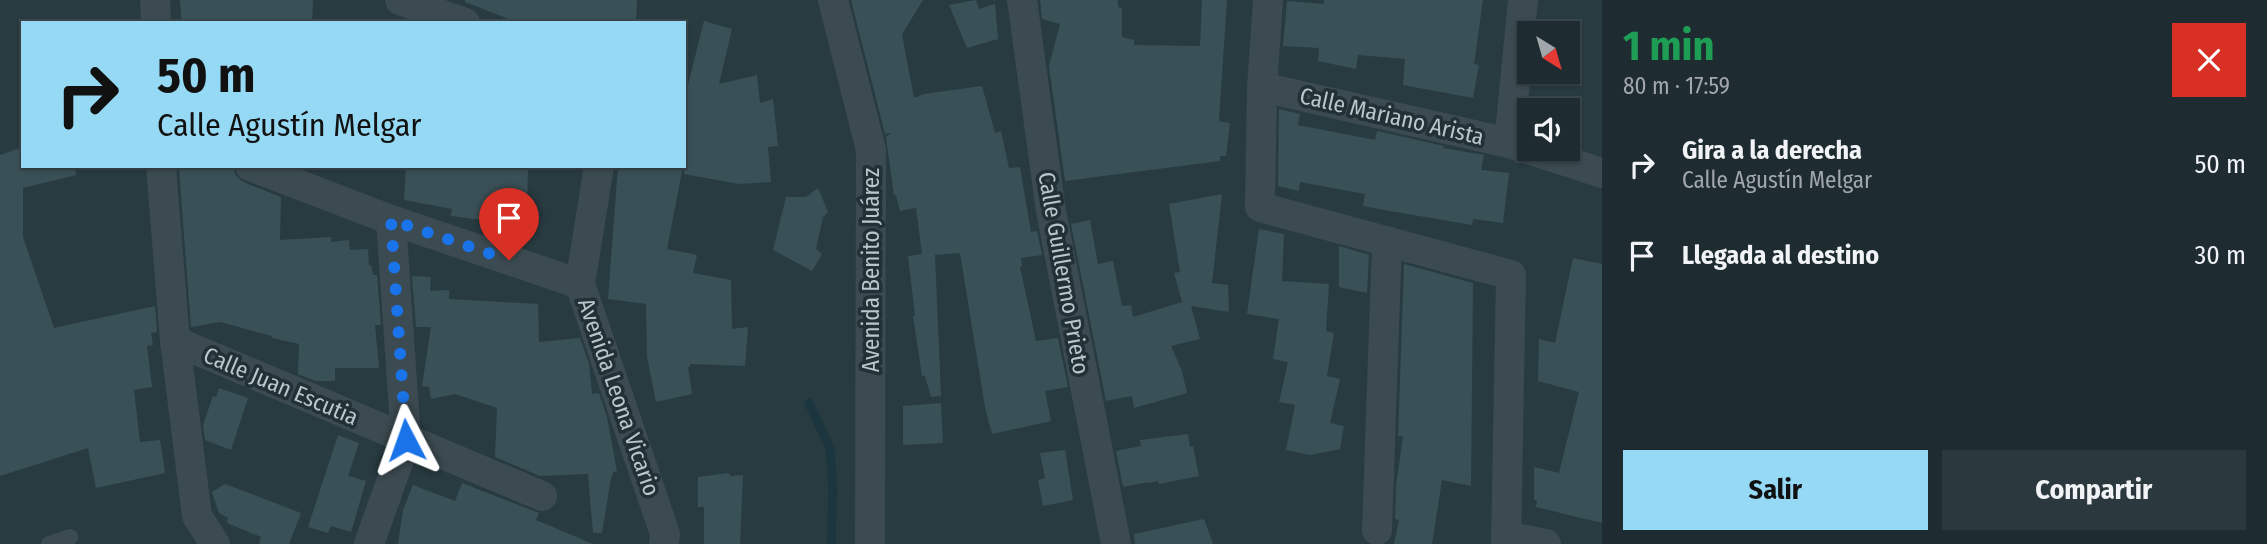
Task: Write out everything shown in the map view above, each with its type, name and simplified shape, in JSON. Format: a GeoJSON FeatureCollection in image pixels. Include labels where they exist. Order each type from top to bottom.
{"type":"FeatureCollection","features":[{"type":"Feature","properties":{"kind":"street"},"geometry":{"type":"LineString","coordinates":[[155,0],[156,21]]}},
{"type":"Feature","properties":{"kind":"street"},"geometry":{"type":"LineString","coordinates":[[400,0],[448,12]]}},
{"type":"Feature","properties":{"kind":"street","name":"Avenida Benito Juárez"},"geometry":{"type":"LineString","coordinates":[[833,0],[871,150],[870,544]]}},
{"type":"Feature","properties":{"kind":"street","name":"Calle Guillermo Prieto"},"geometry":{"type":"LineString","coordinates":[[1022,0],[1051,211],[1116,544]]}},
{"type":"Feature","properties":{"kind":"street"},"geometry":{"type":"LineString","coordinates":[[1268,0],[1262,87],[1260,207],[1511,275],[1506,540],[1546,544]]}},
{"type":"Feature","properties":{"kind":"street"},"geometry":{"type":"LineString","coordinates":[[1509,143],[1523,0]]}},
{"type":"Feature","properties":{"kind":"street","name":"Calle Mariano Arista"},"geometry":{"type":"LineString","coordinates":[[1262,87],[1509,143],[1602,173]]}},
{"type":"Feature","properties":{"kind":"street"},"geometry":{"type":"LineString","coordinates":[[161,168],[175,341],[197,516],[215,544]]}},
{"type":"Feature","properties":{"kind":"street"},"geometry":{"type":"LineString","coordinates":[[255,168],[391,220],[580,284]]}},
{"type":"Feature","properties":{"kind":"street","name":"Avenida Leona Vicario"},"geometry":{"type":"LineString","coordinates":[[599,168],[580,284],[665,534],[664,544]]}},
{"type":"Feature","properties":{"kind":"street"},"geometry":{"type":"LineString","coordinates":[[369,544],[406,440],[391,220]]}},
{"type":"Feature","properties":{"kind":"street"},"geometry":{"type":"LineString","coordinates":[[1377,530],[1387,241]]}},
{"type":"Feature","properties":{"kind":"street","name":"Calle Juan Escutia"},"geometry":{"type":"LineString","coordinates":[[175,341],[542,496]]}},
{"type":"Feature","properties":{"kind":"lane"},"geometry":{"type":"LineString","coordinates":[[49,544],[70,537]]}},
{"type":"Feature","properties":{"kind":"building"},"geometry":{"type":"Polygon","coordinates":[[[180,0],[313,0],[312,21],[182,21],[180,0]]]}},
{"type":"Feature","properties":{"kind":"building"},"geometry":{"type":"Polygon","coordinates":[[[637,0],[636,21],[514,21],[465,2],[637,0]]]}},
{"type":"Feature","properties":{"kind":"building"},"geometry":{"type":"Polygon","coordinates":[[[851,0],[923,0],[902,34],[914,98],[924,94],[982,86],[995,133],[1001,131],[1009,168],[1020,167],[1031,232],[1037,231],[1042,255],[1021,258],[1020,267],[1036,341],[1058,338],[1068,387],[1045,391],[1051,421],[992,434],[985,407],[960,253],[935,255],[941,396],[931,397],[925,376],[922,376],[908,256],[922,254],[916,208],[900,211],[894,195],[886,137],[891,133],[885,134],[851,0]]]}},
{"type":"Feature","properties":{"kind":"building"},"geometry":{"type":"Polygon","coordinates":[[[976,0],[979,9],[995,4],[998,39],[967,48],[949,5],[976,0]]]}},
{"type":"Feature","properties":{"kind":"building"},"geometry":{"type":"Polygon","coordinates":[[[1040,0],[1118,0],[1118,7],[1122,8],[1122,37],[1134,40],[1134,45],[1200,46],[1202,0],[1227,0],[1219,121],[1230,123],[1226,156],[1220,156],[1220,161],[1065,181],[1049,66],[1060,24],[1042,19],[1040,0]]]}},
{"type":"Feature","properties":{"kind":"building"},"geometry":{"type":"Polygon","coordinates":[[[1324,0],[1483,0],[1474,64],[1479,65],[1473,98],[1403,85],[1405,59],[1358,55],[1356,69],[1318,61],[1319,48],[1283,46],[1287,1],[1324,4],[1324,0]]]}},
{"type":"Feature","properties":{"kind":"building"},"geometry":{"type":"Polygon","coordinates":[[[704,21],[732,29],[719,84],[757,75],[760,103],[773,99],[778,146],[768,147],[771,182],[739,184],[684,174],[686,93],[704,21]]]}},
{"type":"Feature","properties":{"kind":"building"},"geometry":{"type":"Polygon","coordinates":[[[1279,109],[1300,114],[1298,125],[1375,140],[1377,131],[1444,146],[1443,148],[1484,155],[1481,170],[1509,173],[1503,223],[1473,219],[1472,225],[1363,206],[1365,194],[1300,182],[1299,191],[1278,186],[1279,109]]]}},
{"type":"Feature","properties":{"kind":"building"},"geometry":{"type":"Polygon","coordinates":[[[21,148],[21,168],[75,168],[76,175],[23,188],[23,237],[54,328],[155,306],[157,332],[151,333],[153,345],[147,346],[152,387],[134,390],[140,442],[160,440],[165,473],[96,488],[88,448],[0,476],[0,155],[21,148]]]}},
{"type":"Feature","properties":{"kind":"building"},"geometry":{"type":"Polygon","coordinates":[[[234,168],[236,176],[243,182],[281,197],[280,240],[331,237],[331,242],[349,240],[350,250],[368,249],[369,265],[373,275],[377,275],[381,325],[375,325],[379,368],[335,368],[335,381],[315,381],[298,374],[299,344],[220,322],[191,327],[179,169],[234,168]]]}},
{"type":"Feature","properties":{"kind":"building"},"geometry":{"type":"Polygon","coordinates":[[[406,168],[528,168],[527,216],[482,214],[482,220],[451,216],[452,209],[404,200],[406,168]]]}},
{"type":"Feature","properties":{"kind":"building"},"geometry":{"type":"Polygon","coordinates":[[[618,168],[683,168],[667,249],[697,255],[693,273],[731,280],[732,329],[748,327],[745,366],[690,364],[688,367],[692,394],[656,402],[647,357],[646,304],[608,299],[618,168]]]}},
{"type":"Feature","properties":{"kind":"building"},"geometry":{"type":"Polygon","coordinates":[[[818,188],[828,212],[823,217],[816,249],[822,254],[812,271],[773,250],[786,197],[806,197],[818,188]]]}},
{"type":"Feature","properties":{"kind":"building"},"geometry":{"type":"Polygon","coordinates":[[[1222,194],[1212,283],[1228,285],[1229,312],[1191,306],[1200,339],[1171,346],[1182,371],[1187,393],[1134,408],[1132,396],[1106,401],[1071,224],[1090,220],[1098,264],[1113,261],[1122,306],[1131,305],[1133,317],[1182,302],[1174,273],[1180,272],[1169,204],[1222,194]]]}},
{"type":"Feature","properties":{"kind":"building"},"geometry":{"type":"Polygon","coordinates":[[[1259,229],[1284,234],[1282,281],[1329,284],[1326,331],[1334,333],[1327,376],[1340,379],[1330,423],[1344,426],[1340,449],[1310,455],[1286,450],[1295,405],[1279,402],[1288,362],[1273,359],[1279,319],[1247,314],[1259,229]]]}},
{"type":"Feature","properties":{"kind":"building"},"geometry":{"type":"Polygon","coordinates":[[[1339,246],[1369,255],[1367,293],[1339,287],[1339,246]]]}},
{"type":"Feature","properties":{"kind":"building"},"geometry":{"type":"Polygon","coordinates":[[[1573,258],[1602,264],[1602,523],[1536,507],[1537,500],[1534,500],[1534,467],[1559,473],[1579,392],[1538,381],[1539,339],[1555,343],[1573,258]]]}},
{"type":"Feature","properties":{"kind":"building"},"geometry":{"type":"Polygon","coordinates":[[[1404,264],[1473,283],[1471,486],[1442,480],[1432,544],[1394,544],[1399,520],[1395,519],[1396,486],[1403,436],[1398,436],[1404,264]]]}},
{"type":"Feature","properties":{"kind":"building"},"geometry":{"type":"Polygon","coordinates":[[[412,276],[431,277],[430,291],[449,290],[449,299],[538,304],[539,342],[580,338],[589,364],[592,394],[599,393],[607,417],[617,471],[613,472],[611,478],[602,533],[593,533],[588,474],[540,476],[495,457],[497,408],[455,394],[431,399],[429,387],[422,386],[431,327],[416,327],[412,276]]]}},
{"type":"Feature","properties":{"kind":"building"},"geometry":{"type":"Polygon","coordinates":[[[219,388],[248,398],[231,450],[205,440],[203,425],[213,396],[216,397],[219,388]]]}},
{"type":"Feature","properties":{"kind":"building"},"geometry":{"type":"Polygon","coordinates":[[[941,403],[943,443],[903,445],[903,406],[941,403]]]}},
{"type":"Feature","properties":{"kind":"building"},"geometry":{"type":"Polygon","coordinates":[[[1188,434],[1199,476],[1159,484],[1158,481],[1123,487],[1116,451],[1141,446],[1140,440],[1188,434]]]}},
{"type":"Feature","properties":{"kind":"building"},"geometry":{"type":"Polygon","coordinates":[[[338,435],[359,443],[348,476],[366,481],[351,532],[331,526],[328,533],[308,527],[338,435]]]}},
{"type":"Feature","properties":{"kind":"building"},"geometry":{"type":"Polygon","coordinates":[[[1065,450],[1073,500],[1043,506],[1038,480],[1045,478],[1040,453],[1065,450]]]}},
{"type":"Feature","properties":{"kind":"building"},"geometry":{"type":"Polygon","coordinates":[[[728,473],[731,476],[743,475],[740,544],[704,544],[704,507],[698,507],[698,477],[728,473]]]}},
{"type":"Feature","properties":{"kind":"building"},"geometry":{"type":"Polygon","coordinates":[[[462,483],[539,513],[536,520],[593,544],[398,544],[403,510],[413,485],[455,501],[462,483]]]}},
{"type":"Feature","properties":{"kind":"building"},"geometry":{"type":"Polygon","coordinates":[[[225,484],[301,513],[289,544],[259,544],[261,537],[227,523],[228,518],[219,513],[212,492],[225,484]]]}},
{"type":"Feature","properties":{"kind":"building"},"geometry":{"type":"Polygon","coordinates":[[[1204,519],[1213,544],[1135,544],[1134,534],[1204,519]]]}},
{"type":"Feature","properties":{"kind":"waterway"},"geometry":{"type":"LineString","coordinates":[[809,403],[830,448],[833,490],[831,544]]}},
{"type":"Feature","properties":{"kind":"route"},"geometry":{"type":"LineString","coordinates":[[406,440],[391,220],[509,260]]}}]}
